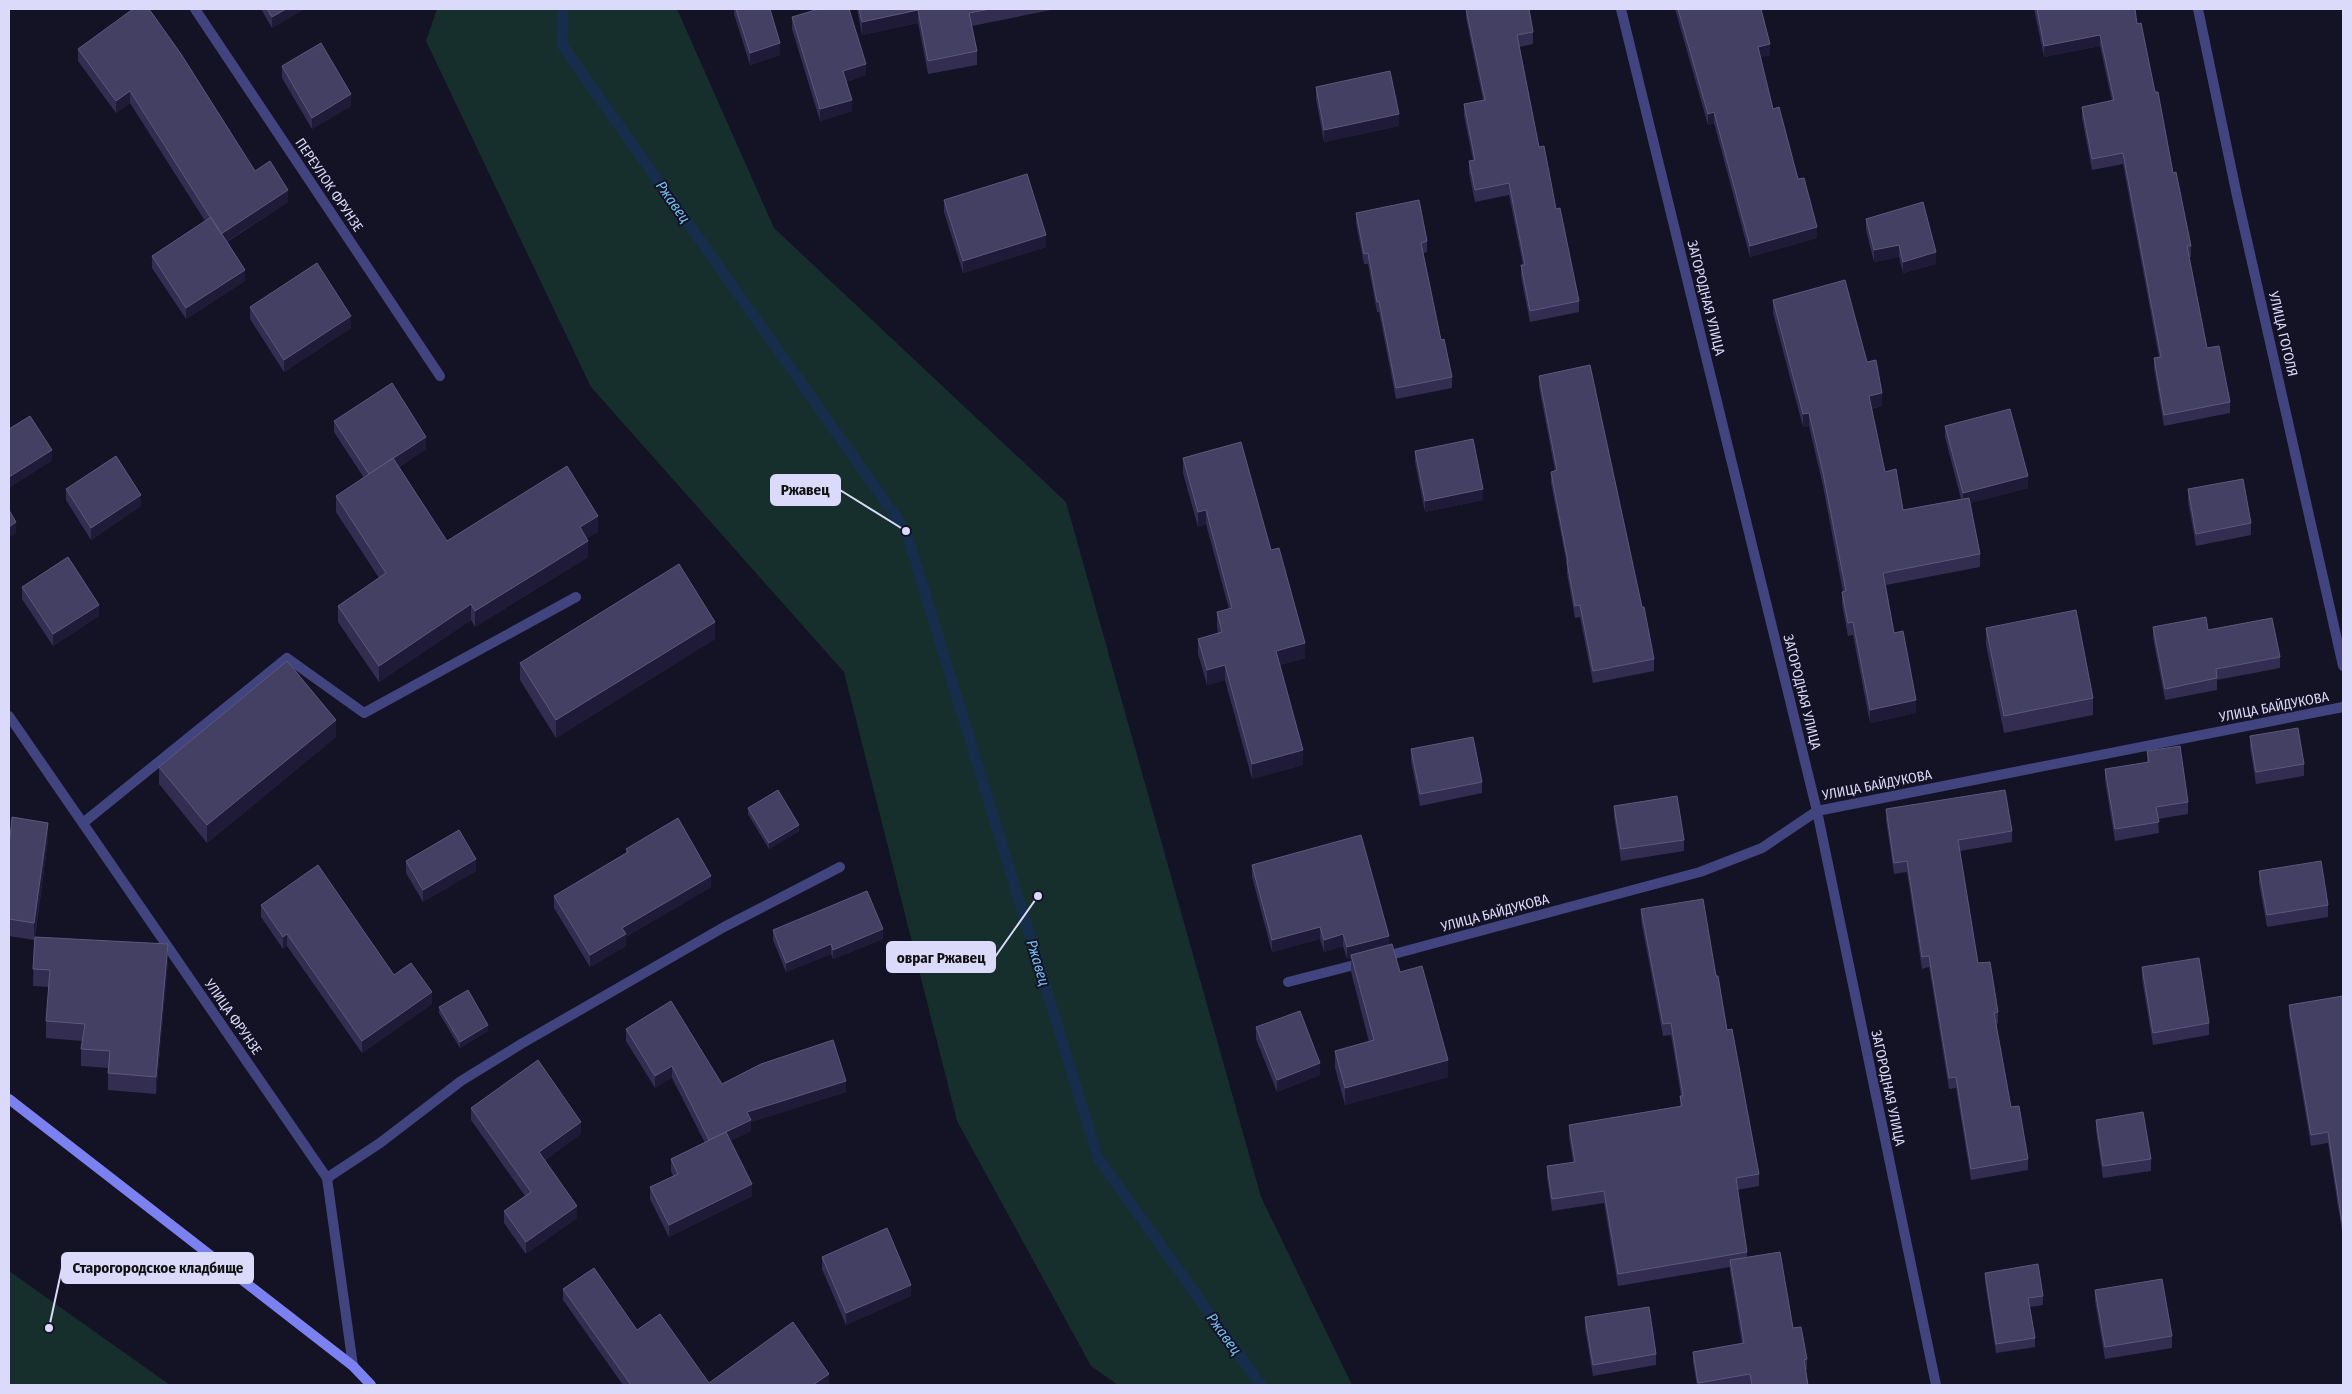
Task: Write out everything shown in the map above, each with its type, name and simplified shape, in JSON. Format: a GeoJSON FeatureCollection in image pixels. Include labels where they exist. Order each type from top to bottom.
{"type":"FeatureCollection","features":[{"type":"Feature","properties":{"kind":"street","name":"ПЕРЕУЛОК ФРУНЗЕ"},"geometry":{"type":"LineString","coordinates":[[195,9],[440,376]]}},
{"type":"Feature","properties":{"kind":"street","name":"ЗАГОРОДНАЯ УЛИЦА"},"geometry":{"type":"LineString","coordinates":[[1621,9],[1816,811],[1936,1385]]}},
{"type":"Feature","properties":{"kind":"street","name":"УЛИЦА ГОГОЛЯ"},"geometry":{"type":"LineString","coordinates":[[2198,9],[2237,196],[2343,666]]}},
{"type":"Feature","properties":{"kind":"street"},"geometry":{"type":"LineString","coordinates":[[83,823],[287,658],[364,713],[576,597]]}},
{"type":"Feature","properties":{"kind":"street","name":"УЛИЦА БАЙДУКОВА"},"geometry":{"type":"LineString","coordinates":[[1288,982],[1700,872],[1762,848],[1816,811],[2343,707]]}},
{"type":"Feature","properties":{"kind":"street","name":"УЛИЦА ФРУНЗЕ"},"geometry":{"type":"LineString","coordinates":[[9,716],[327,1178],[353,1366]]}},
{"type":"Feature","properties":{"kind":"street"},"geometry":{"type":"LineString","coordinates":[[327,1178],[380,1142],[461,1081],[521,1044],[724,927],[840,868]]}},
{"type":"Feature","properties":{"kind":"street"},"geometry":{"type":"LineString","coordinates":[[9,1099],[353,1366],[371,1385]]}},
{"type":"Feature","properties":{"kind":"green space"},"geometry":{"type":"Polygon","coordinates":[[[437,9],[677,9],[774,228],[1066,502],[1261,1197],[1352,1385],[1118,1385],[1091,1366],[957,1121],[844,672],[591,387],[426,41],[437,9]]]}},
{"type":"Feature","properties":{"kind":"green space"},"geometry":{"type":"Polygon","coordinates":[[[9,1271],[170,1385],[9,1385],[9,1271]]]}},
{"type":"Feature","properties":{"kind":"building"},"geometry":{"type":"Polygon","coordinates":[[[133,9],[149,9],[181,54],[255,171],[270,161],[288,190],[221,234],[130,91],[116,101],[78,49],[133,9]]]}},
{"type":"Feature","properties":{"kind":"building"},"geometry":{"type":"Polygon","coordinates":[[[267,9],[286,9],[272,17],[267,9]]]}},
{"type":"Feature","properties":{"kind":"building"},"geometry":{"type":"Polygon","coordinates":[[[736,9],[770,9],[780,43],[750,53],[736,9]]]}},
{"type":"Feature","properties":{"kind":"building"},"geometry":{"type":"Polygon","coordinates":[[[819,9],[849,9],[866,64],[843,71],[852,100],[820,109],[792,17],[819,9]]]}},
{"type":"Feature","properties":{"kind":"building"},"geometry":{"type":"Polygon","coordinates":[[[859,9],[990,9],[969,13],[977,51],[928,61],[918,10],[862,22],[859,9]]]}},
{"type":"Feature","properties":{"kind":"building"},"geometry":{"type":"Polygon","coordinates":[[[1466,9],[1529,9],[1533,32],[1517,35],[1539,147],[1544,146],[1556,209],[1560,208],[1579,301],[1530,311],[1521,265],[1525,265],[1509,183],[1475,190],[1469,161],[1475,160],[1464,104],[1485,100],[1466,9]]]}},
{"type":"Feature","properties":{"kind":"building"},"geometry":{"type":"Polygon","coordinates":[[[1678,9],[1761,9],[1770,44],[1758,47],[1773,109],[1779,107],[1798,179],[1804,178],[1817,227],[1750,246],[1714,112],[1708,114],[1678,9]]]}},
{"type":"Feature","properties":{"kind":"building"},"geometry":{"type":"Polygon","coordinates":[[[2037,9],[2135,9],[2137,24],[2141,23],[2155,92],[2158,92],[2173,173],[2176,172],[2191,246],[2187,246],[2207,348],[2219,346],[2230,402],[2164,415],[2154,358],[2161,357],[2123,153],[2092,159],[2082,107],[2114,100],[2100,35],[2044,46],[2037,9]]]}},
{"type":"Feature","properties":{"kind":"building"},"geometry":{"type":"Polygon","coordinates":[[[321,43],[351,94],[312,118],[282,66],[321,43]]]}},
{"type":"Feature","properties":{"kind":"building"},"geometry":{"type":"Polygon","coordinates":[[[1390,71],[1399,114],[1324,130],[1316,87],[1390,71]]]}},
{"type":"Feature","properties":{"kind":"building"},"geometry":{"type":"Polygon","coordinates":[[[1027,174],[1046,235],[963,261],[944,200],[1027,174]]]}},
{"type":"Feature","properties":{"kind":"building"},"geometry":{"type":"Polygon","coordinates":[[[1419,200],[1427,241],[1421,243],[1441,340],[1444,339],[1452,377],[1396,388],[1379,301],[1377,302],[1368,253],[1364,254],[1356,213],[1419,200]]]}},
{"type":"Feature","properties":{"kind":"building"},"geometry":{"type":"Polygon","coordinates":[[[1923,202],[1936,252],[1903,262],[1899,245],[1874,250],[1866,219],[1923,202]]]}},
{"type":"Feature","properties":{"kind":"building"},"geometry":{"type":"Polygon","coordinates":[[[211,217],[245,270],[186,308],[152,256],[211,217]]]}},
{"type":"Feature","properties":{"kind":"building"},"geometry":{"type":"Polygon","coordinates":[[[317,263],[351,316],[284,360],[250,307],[317,263]]]}},
{"type":"Feature","properties":{"kind":"building"},"geometry":{"type":"Polygon","coordinates":[[[1845,280],[1867,362],[1876,360],[1882,393],[1869,396],[1885,472],[1896,469],[1903,510],[1969,498],[1980,554],[1883,573],[1894,633],[1903,631],[1916,700],[1870,710],[1853,622],[1848,623],[1842,592],[1846,591],[1809,413],[1803,414],[1773,300],[1845,280]]]}},
{"type":"Feature","properties":{"kind":"building"},"geometry":{"type":"Polygon","coordinates":[[[1590,365],[1654,659],[1593,671],[1580,605],[1575,606],[1551,472],[1557,470],[1539,376],[1590,365]]]}},
{"type":"Feature","properties":{"kind":"building"},"geometry":{"type":"Polygon","coordinates":[[[392,383],[426,437],[369,474],[334,421],[392,383]]]}},
{"type":"Feature","properties":{"kind":"building"},"geometry":{"type":"Polygon","coordinates":[[[2010,409],[2028,476],[1963,493],[1945,426],[2010,409]]]}},
{"type":"Feature","properties":{"kind":"building"},"geometry":{"type":"Polygon","coordinates":[[[30,416],[52,450],[9,477],[9,429],[30,416]]]}},
{"type":"Feature","properties":{"kind":"building"},"geometry":{"type":"Polygon","coordinates":[[[1473,439],[1483,489],[1425,501],[1415,451],[1473,439]]]}},
{"type":"Feature","properties":{"kind":"building"},"geometry":{"type":"Polygon","coordinates":[[[1241,442],[1271,550],[1279,548],[1305,643],[1276,651],[1303,750],[1252,764],[1225,665],[1207,670],[1198,639],[1222,632],[1217,612],[1232,608],[1206,510],[1198,512],[1183,458],[1241,442]]]}},
{"type":"Feature","properties":{"kind":"building"},"geometry":{"type":"Polygon","coordinates":[[[116,456],[141,495],[91,528],[66,489],[116,456]]]}},
{"type":"Feature","properties":{"kind":"building"},"geometry":{"type":"Polygon","coordinates":[[[393,458],[447,541],[567,466],[598,516],[580,527],[588,541],[475,611],[471,604],[379,666],[338,606],[386,573],[336,496],[393,458]]]}},
{"type":"Feature","properties":{"kind":"building"},"geometry":{"type":"Polygon","coordinates":[[[2243,479],[2251,523],[2196,534],[2188,489],[2243,479]]]}},
{"type":"Feature","properties":{"kind":"building"},"geometry":{"type":"Polygon","coordinates":[[[9,510],[16,522],[9,527],[9,510]]]}},
{"type":"Feature","properties":{"kind":"building"},"geometry":{"type":"Polygon","coordinates":[[[68,557],[99,605],[53,634],[22,587],[68,557]]]}},
{"type":"Feature","properties":{"kind":"building"},"geometry":{"type":"Polygon","coordinates":[[[679,564],[715,622],[556,720],[520,663],[679,564]]]}},
{"type":"Feature","properties":{"kind":"building"},"geometry":{"type":"Polygon","coordinates":[[[2076,610],[2093,698],[2004,716],[1986,628],[2076,610]]]}},
{"type":"Feature","properties":{"kind":"building"},"geometry":{"type":"Polygon","coordinates":[[[2206,617],[2208,630],[2272,618],[2280,657],[2216,669],[2217,678],[2165,689],[2153,627],[2206,617]]]}},
{"type":"Feature","properties":{"kind":"building"},"geometry":{"type":"Polygon","coordinates":[[[287,661],[336,720],[207,825],[159,767],[287,661]]]}},
{"type":"Feature","properties":{"kind":"building"},"geometry":{"type":"Polygon","coordinates":[[[2298,728],[2304,764],[2256,772],[2250,736],[2298,728]]]}},
{"type":"Feature","properties":{"kind":"building"},"geometry":{"type":"Polygon","coordinates":[[[1473,737],[1482,782],[1420,794],[1411,749],[1473,737]]]}},
{"type":"Feature","properties":{"kind":"building"},"geometry":{"type":"Polygon","coordinates":[[[2180,746],[2188,802],[2156,807],[2159,822],[2115,829],[2105,769],[2149,762],[2147,751],[2180,746]]]}},
{"type":"Feature","properties":{"kind":"building"},"geometry":{"type":"Polygon","coordinates":[[[778,790],[799,825],[769,843],[748,808],[778,790]]]}},
{"type":"Feature","properties":{"kind":"building"},"geometry":{"type":"Polygon","coordinates":[[[2005,790],[2012,831],[1958,840],[1978,963],[1990,962],[1998,1012],[1994,1013],[2011,1107],[2019,1106],[2028,1159],[1971,1169],[1956,1077],[1949,1078],[1929,956],[1922,957],[1907,861],[1894,863],[1886,809],[2005,790]]]}},
{"type":"Feature","properties":{"kind":"building"},"geometry":{"type":"Polygon","coordinates":[[[1677,796],[1684,840],[1621,849],[1614,806],[1677,796]]]}},
{"type":"Feature","properties":{"kind":"building"},"geometry":{"type":"Polygon","coordinates":[[[12,817],[48,823],[34,923],[9,919],[9,838],[12,817]]]}},
{"type":"Feature","properties":{"kind":"building"},"geometry":{"type":"Polygon","coordinates":[[[678,818],[711,876],[622,928],[626,934],[590,955],[554,896],[628,852],[626,849],[678,818]]]}},
{"type":"Feature","properties":{"kind":"building"},"geometry":{"type":"Polygon","coordinates":[[[459,830],[476,859],[423,890],[406,861],[459,830]]]}},
{"type":"Feature","properties":{"kind":"building"},"geometry":{"type":"Polygon","coordinates":[[[1361,835],[1389,936],[1347,947],[1343,934],[1324,940],[1320,927],[1272,940],[1252,865],[1361,835]]]}},
{"type":"Feature","properties":{"kind":"building"},"geometry":{"type":"Polygon","coordinates":[[[2321,861],[2328,905],[2267,915],[2259,871],[2321,861]]]}},
{"type":"Feature","properties":{"kind":"building"},"geometry":{"type":"Polygon","coordinates":[[[318,865],[394,975],[411,963],[432,992],[362,1041],[287,934],[283,937],[261,905],[318,865]]]}},
{"type":"Feature","properties":{"kind":"building"},"geometry":{"type":"Polygon","coordinates":[[[867,891],[883,929],[833,950],[831,944],[786,963],[773,930],[867,891]]]}},
{"type":"Feature","properties":{"kind":"building"},"geometry":{"type":"Polygon","coordinates":[[[1703,899],[1716,976],[1718,976],[1727,1030],[1732,1029],[1759,1174],[1736,1178],[1747,1252],[1618,1274],[1604,1191],[1552,1199],[1547,1166],[1575,1162],[1569,1125],[1682,1106],[1680,1096],[1683,1096],[1671,1023],[1663,1024],[1641,909],[1703,899]]]}},
{"type":"Feature","properties":{"kind":"building"},"geometry":{"type":"Polygon","coordinates":[[[35,937],[168,944],[156,1077],[108,1073],[110,1051],[81,1049],[85,1024],[46,1021],[50,970],[33,969],[35,937]]]}},
{"type":"Feature","properties":{"kind":"building"},"geometry":{"type":"Polygon","coordinates":[[[1392,944],[1400,972],[1422,966],[1448,1060],[1345,1088],[1335,1051],[1374,1040],[1351,955],[1392,944]]]}},
{"type":"Feature","properties":{"kind":"building"},"geometry":{"type":"Polygon","coordinates":[[[2199,958],[2209,1023],[2153,1033],[2142,967],[2199,958]]]}},
{"type":"Feature","properties":{"kind":"building"},"geometry":{"type":"Polygon","coordinates":[[[468,990],[488,1025],[460,1042],[439,1007],[468,990]]]}},
{"type":"Feature","properties":{"kind":"building"},"geometry":{"type":"Polygon","coordinates":[[[2343,996],[2343,1228],[2328,1132],[2311,1135],[2289,1005],[2343,996]]]}},
{"type":"Feature","properties":{"kind":"building"},"geometry":{"type":"Polygon","coordinates":[[[671,1001],[722,1084],[761,1064],[833,1040],[846,1081],[747,1112],[751,1120],[709,1140],[672,1066],[655,1076],[626,1029],[671,1001]]]}},
{"type":"Feature","properties":{"kind":"building"},"geometry":{"type":"Polygon","coordinates":[[[1300,1011],[1320,1063],[1277,1080],[1256,1027],[1300,1011]]]}},
{"type":"Feature","properties":{"kind":"building"},"geometry":{"type":"Polygon","coordinates":[[[538,1060],[581,1122],[539,1152],[577,1206],[526,1242],[504,1211],[531,1192],[471,1108],[538,1060]]]}},
{"type":"Feature","properties":{"kind":"building"},"geometry":{"type":"Polygon","coordinates":[[[2143,1112],[2151,1159],[2103,1166],[2096,1120],[2143,1112]]]}},
{"type":"Feature","properties":{"kind":"building"},"geometry":{"type":"Polygon","coordinates":[[[726,1132],[752,1184],[669,1225],[650,1187],[678,1174],[671,1159],[726,1132]]]}},
{"type":"Feature","properties":{"kind":"building"},"geometry":{"type":"Polygon","coordinates":[[[887,1228],[911,1285],[846,1313],[822,1257],[887,1228]]]}},
{"type":"Feature","properties":{"kind":"building"},"geometry":{"type":"Polygon","coordinates":[[[1780,1252],[1793,1328],[1801,1327],[1807,1359],[1804,1360],[1808,1385],[1752,1385],[1750,1374],[1698,1383],[1693,1352],[1744,1343],[1730,1260],[1780,1252]]]}},
{"type":"Feature","properties":{"kind":"building"},"geometry":{"type":"Polygon","coordinates":[[[2038,1264],[2043,1296],[2028,1298],[2035,1338],[1996,1344],[1985,1273],[2038,1264]]]}},
{"type":"Feature","properties":{"kind":"building"},"geometry":{"type":"Polygon","coordinates":[[[594,1268],[637,1330],[660,1314],[709,1383],[793,1322],[829,1374],[813,1385],[631,1385],[563,1289],[594,1268]]]}},
{"type":"Feature","properties":{"kind":"building"},"geometry":{"type":"Polygon","coordinates":[[[2162,1279],[2172,1336],[2105,1347],[2095,1290],[2162,1279]]]}},
{"type":"Feature","properties":{"kind":"building"},"geometry":{"type":"Polygon","coordinates":[[[1649,1307],[1656,1354],[1593,1365],[1585,1317],[1649,1307]]]}},
{"type":"Feature","properties":{"kind":"waterway","name":"Ржавец"},"geometry":{"type":"LineString","coordinates":[[563,9],[562,45],[906,531],[1098,1158],[1261,1385]]}},
{"type":"Feature","properties":{"kind":"place","name":"Ржавец"},"geometry":{"type":"Point","coordinates":[906,531]}},
{"type":"Feature","properties":{"kind":"place","name":"овраг Ржавец"},"geometry":{"type":"Point","coordinates":[1038,896]}},
{"type":"Feature","properties":{"kind":"place","name":"Старогородское кладбище"},"geometry":{"type":"Point","coordinates":[49,1328]}}]}
